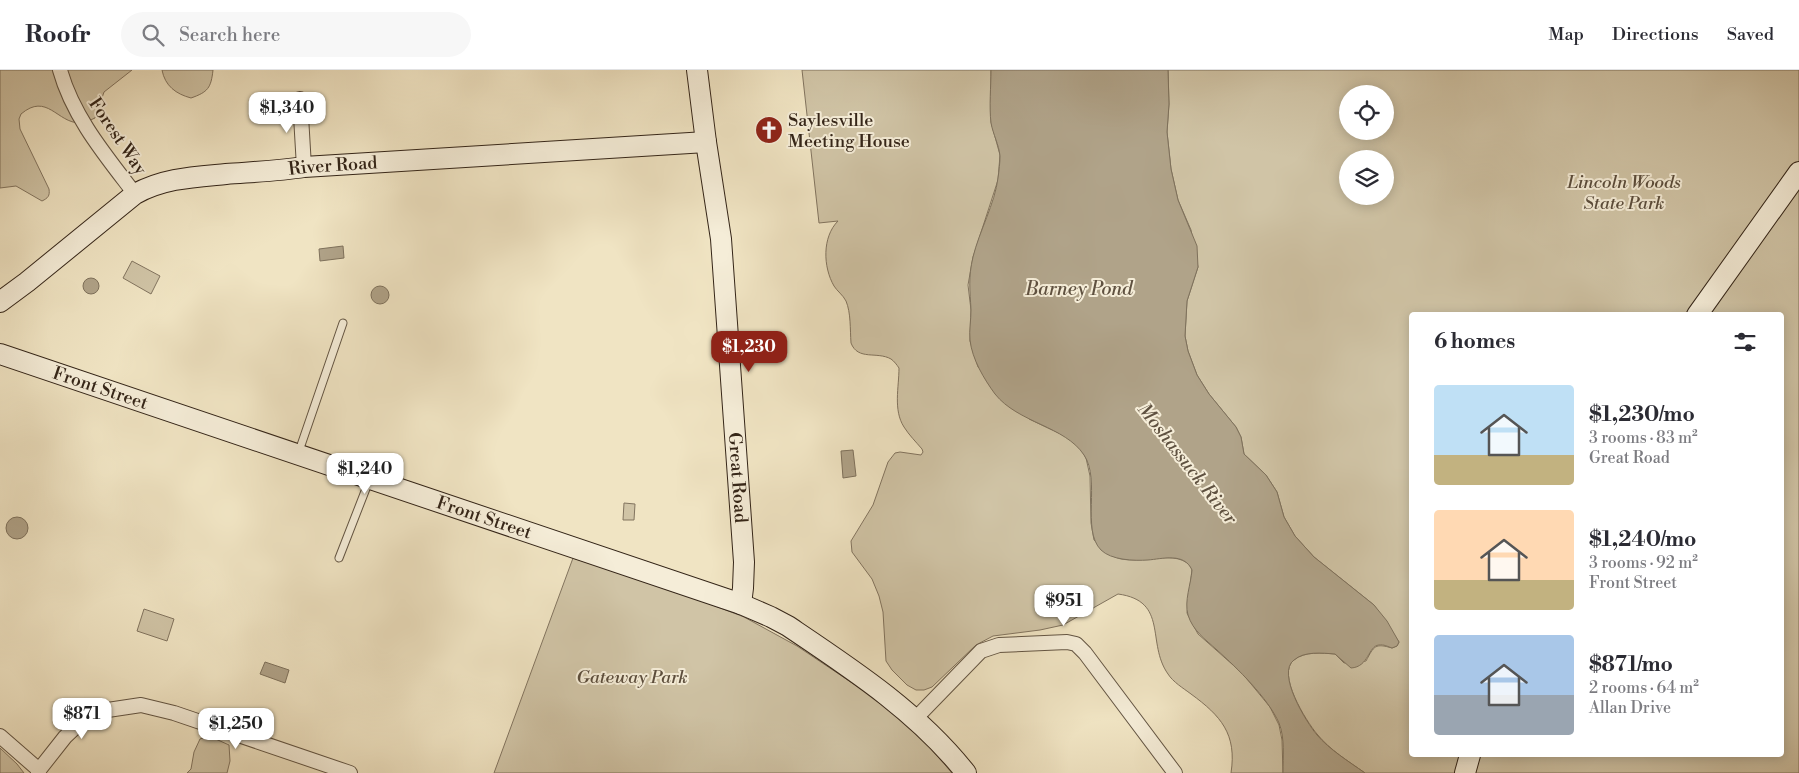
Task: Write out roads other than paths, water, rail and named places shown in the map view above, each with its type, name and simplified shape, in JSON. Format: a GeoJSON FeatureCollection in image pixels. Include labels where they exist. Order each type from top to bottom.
{"type":"FeatureCollection","features":[{"type":"Feature","properties":{"kind":"main road","name":"Great Road"},"geometry":{"type":"LineString","coordinates":[[697,70],[721,239],[744,562],[741,604]]}},
{"type":"Feature","properties":{"kind":"main road","name":"River Road"},"geometry":{"type":"LineString","coordinates":[[0,302],[28,282],[135,194],[155,184],[177,179],[304,167],[706,142]]}},
{"type":"Feature","properties":{"kind":"main road"},"geometry":{"type":"LineString","coordinates":[[1699,312],[1799,172]]}},
{"type":"Feature","properties":{"kind":"main road","name":"Front Street"},"geometry":{"type":"LineString","coordinates":[[0,354],[741,604]]}},
{"type":"Feature","properties":{"kind":"main road"},"geometry":{"type":"LineString","coordinates":[[741,604],[788,626],[867,681],[916,718],[951,754],[966,773]]}},
{"type":"Feature","properties":{"kind":"main road"},"geometry":{"type":"LineString","coordinates":[[1465,773],[1469,757]]}},
{"type":"Feature","properties":{"kind":"street","name":"Forest Way"},"geometry":{"type":"LineString","coordinates":[[60,70],[77,112],[96,142],[135,194]]}},
{"type":"Feature","properties":{"kind":"street"},"geometry":{"type":"LineString","coordinates":[[300,99],[304,167]]}},
{"type":"Feature","properties":{"kind":"street"},"geometry":{"type":"LineString","coordinates":[[916,718],[981,651],[999,645],[1067,642],[1076,644],[1085,653],[1174,773]]}},
{"type":"Feature","properties":{"kind":"street"},"geometry":{"type":"LineString","coordinates":[[0,736],[39,771],[65,737],[82,721],[101,711],[141,705],[157,708],[350,773]]}},
{"type":"Feature","properties":{"kind":"lane"},"geometry":{"type":"LineString","coordinates":[[297,454],[343,323]]}},
{"type":"Feature","properties":{"kind":"lane"},"geometry":{"type":"LineString","coordinates":[[339,558],[370,478]]}},
{"type":"Feature","properties":{"kind":"water","name":"Barney Pond"},"geometry":{"type":"Polygon","coordinates":[[[991,70],[1168,70],[1169,104],[1167,132],[1171,169],[1178,200],[1197,246],[1198,267],[1187,301],[1185,336],[1188,351],[1197,375],[1209,394],[1236,427],[1241,437],[1244,454],[1266,475],[1277,492],[1284,517],[1295,536],[1314,557],[1374,605],[1387,621],[1399,642],[1397,646],[1392,648],[1382,645],[1375,646],[1365,661],[1357,667],[1351,668],[1335,654],[1319,653],[1298,657],[1289,666],[1290,686],[1300,709],[1312,729],[1328,746],[1365,773],[1283,773],[1282,735],[1274,713],[1234,665],[1200,634],[1190,621],[1187,604],[1192,570],[1188,564],[1172,558],[1123,559],[1111,556],[1101,550],[1095,541],[1092,530],[1091,478],[1089,465],[1084,455],[1076,445],[1065,437],[1016,412],[1005,404],[995,394],[979,368],[970,340],[970,278],[971,264],[996,188],[999,167],[1000,156],[990,117],[991,70]]]}},
{"type":"Feature","properties":{"kind":"water"},"geometry":{"type":"Polygon","coordinates":[[[343,246],[344,258],[320,261],[319,249],[343,246]]]}},
{"type":"Feature","properties":{"kind":"water"},"geometry":{"type":"Polygon","coordinates":[[[88,278],[94,278],[99,283],[97,292],[88,294],[83,289],[83,283],[88,278]]]}},
{"type":"Feature","properties":{"kind":"water"},"geometry":{"type":"Polygon","coordinates":[[[380,286],[386,289],[389,295],[386,301],[380,304],[374,301],[371,295],[374,289],[380,286]]]}},
{"type":"Feature","properties":{"kind":"water"},"geometry":{"type":"Polygon","coordinates":[[[853,450],[856,476],[843,478],[841,451],[853,450]]]}},
{"type":"Feature","properties":{"kind":"water"},"geometry":{"type":"Polygon","coordinates":[[[17,517],[25,520],[28,528],[25,536],[17,539],[9,536],[6,528],[9,520],[17,517]]]}},
{"type":"Feature","properties":{"kind":"water"},"geometry":{"type":"Polygon","coordinates":[[[265,662],[289,670],[285,683],[260,674],[265,662]]]}},
{"type":"Feature","properties":{"kind":"place","name":"Saylesville Meeting House"},"geometry":{"type":"Point","coordinates":[769,130]}},
{"type":"Feature","properties":{"kind":"park label","name":"Lincoln Woods State Park"},"geometry":{"type":"Point","coordinates":[1624,192]}},
{"type":"Feature","properties":{"kind":"park label","name":"Gateway Park"},"geometry":{"type":"Point","coordinates":[632,677]}},
{"type":"Feature","properties":{"kind":"water label","name":"Moshassuck River"},"geometry":{"type":"Point","coordinates":[1188,463]}}]}
